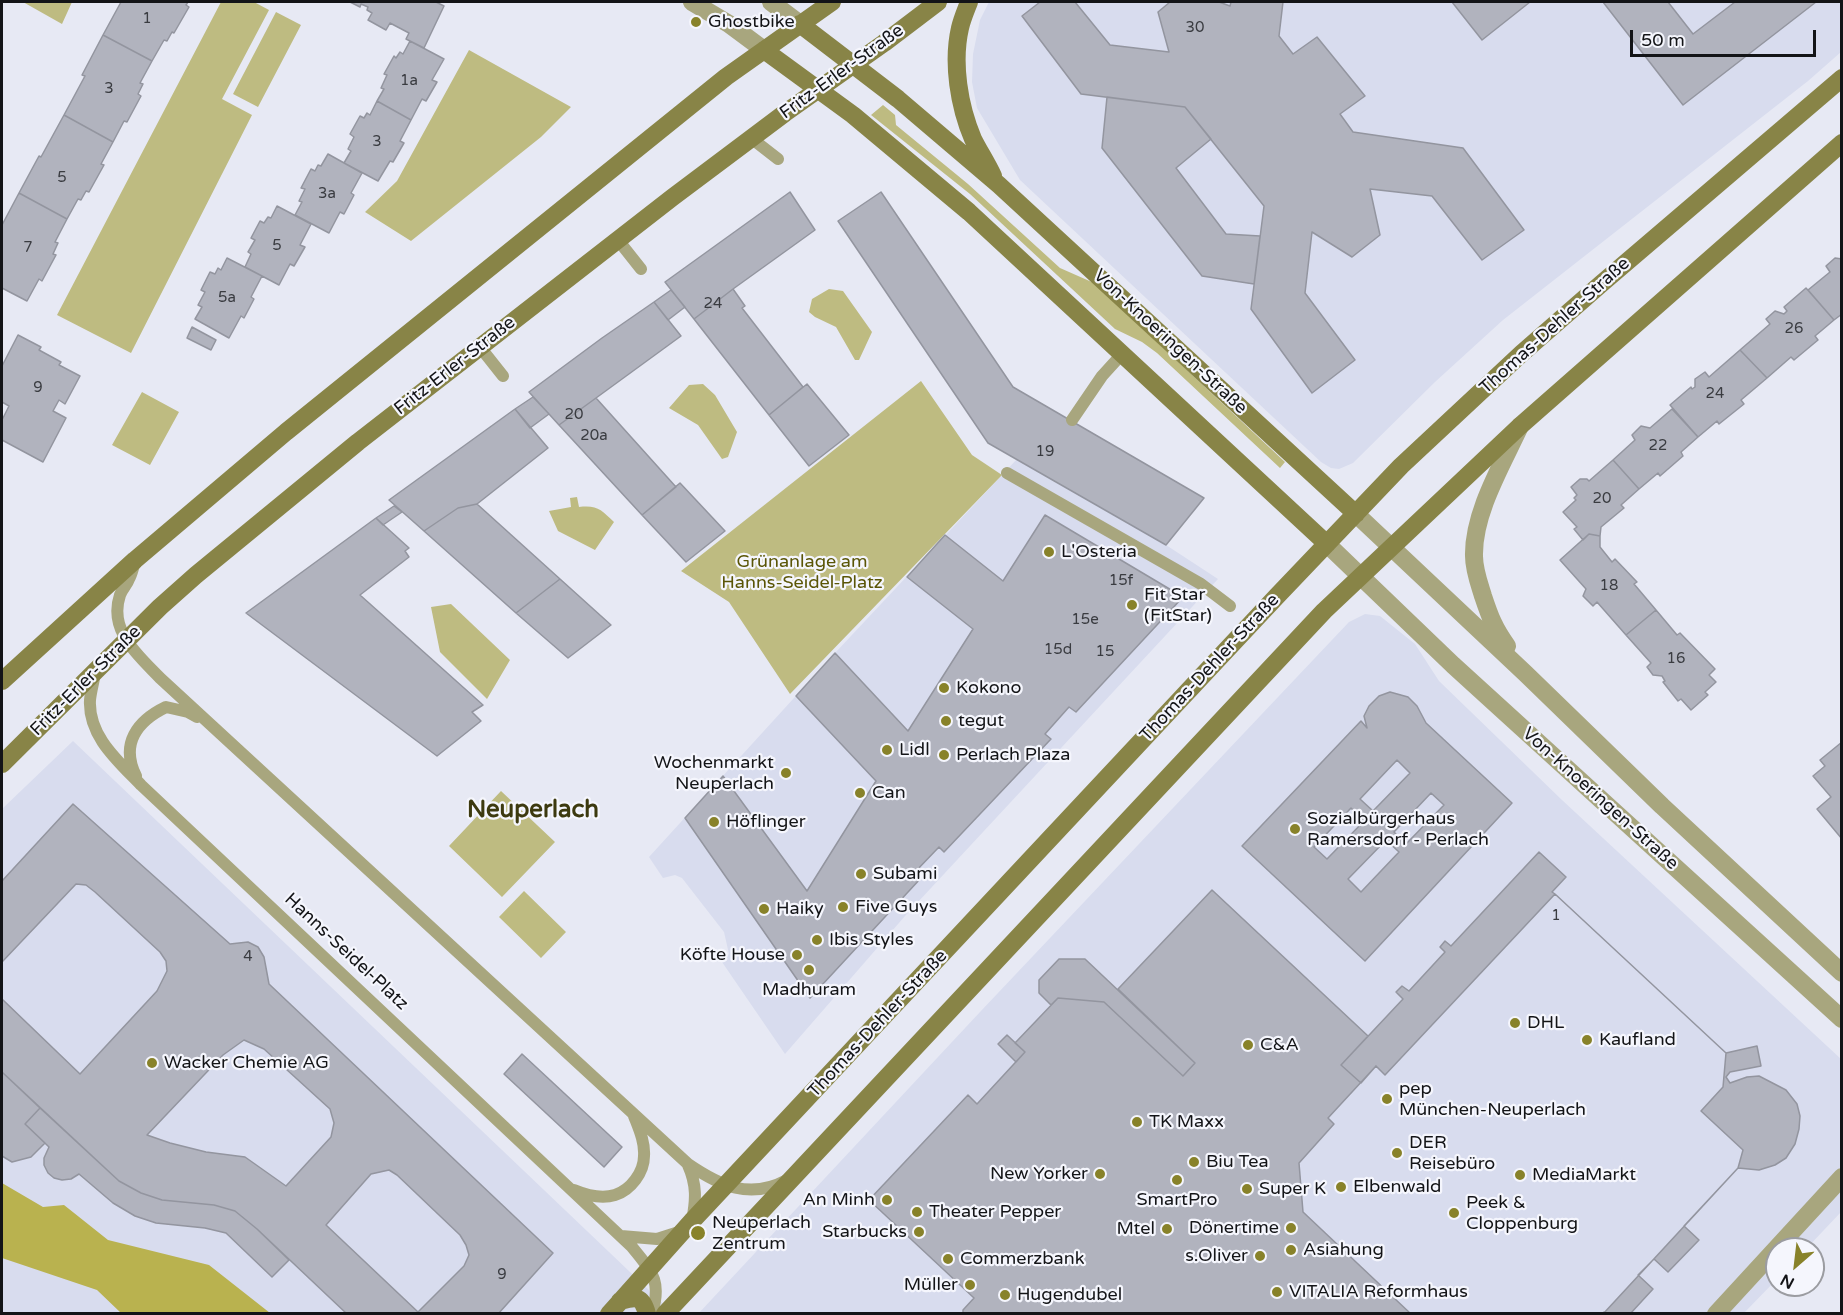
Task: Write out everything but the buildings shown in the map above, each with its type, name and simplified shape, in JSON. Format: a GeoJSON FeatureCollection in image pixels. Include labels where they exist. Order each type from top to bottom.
{"type":"FeatureCollection","features":[{"type":"Feature","properties":{"kind":"main road"},"geometry":{"type":"LineString","coordinates":[[2,681],[135,560],[286,432],[726,77],[832,2]]}},
{"type":"Feature","properties":{"kind":"main road","name":"Fritz-Erler-Straße"},"geometry":{"type":"LineString","coordinates":[[2,764],[160,607],[358,442],[751,138],[938,2]]}},
{"type":"Feature","properties":{"kind":"main road"},"geometry":{"type":"LineString","coordinates":[[969,2],[960,27],[957,47],[960,94],[973,138],[999,185]]}},
{"type":"Feature","properties":{"kind":"main road","name":"Von-Knoeringen-Straße"},"geometry":{"type":"LineString","coordinates":[[800,24],[898,99],[999,185],[1356,514]]}},
{"type":"Feature","properties":{"kind":"main road"},"geometry":{"type":"LineString","coordinates":[[764,50],[853,115],[969,212],[1327,544]]}},
{"type":"Feature","properties":{"kind":"main road","name":"Thomas-Dehler-Straße"},"geometry":{"type":"LineString","coordinates":[[614,1307],[1415,452],[1600,284],[1842,78]]}},
{"type":"Feature","properties":{"kind":"main road"},"geometry":{"type":"LineString","coordinates":[[665,1314],[1324,611],[1520,426],[1842,143]]}},
{"type":"Feature","properties":{"kind":"main road","name":"Thomas-Dehler-Straße"},"geometry":{"type":"LineString","coordinates":[[614,1307],[634,1297],[640,1299],[645,1305],[647,1314]]}},
{"type":"Feature","properties":{"kind":"street"},"geometry":{"type":"LineString","coordinates":[[692,2],[729,24],[764,50]]}},
{"type":"Feature","properties":{"kind":"street"},"geometry":{"type":"LineString","coordinates":[[771,2],[800,24]]}},
{"type":"Feature","properties":{"kind":"street","name":"Von-Knoeringen-Straße"},"geometry":{"type":"LineString","coordinates":[[1520,426],[1489,493],[1474,538],[1473,557],[1475,571],[1493,626],[1526,674]]}},
{"type":"Feature","properties":{"kind":"street","name":"Von-Knoeringen-Straße"},"geometry":{"type":"LineString","coordinates":[[1356,514],[1662,806],[1842,973]]}},
{"type":"Feature","properties":{"kind":"street","name":"Von-Knoeringen-Straße"},"geometry":{"type":"LineString","coordinates":[[1327,544],[1462,673],[1842,1019]]}},
{"type":"Feature","properties":{"kind":"street"},"geometry":{"type":"LineString","coordinates":[[1716,1314],[1842,1178]]}},
{"type":"Feature","properties":{"kind":"lane"},"geometry":{"type":"LineString","coordinates":[[751,138],[778,159]]}},
{"type":"Feature","properties":{"kind":"lane"},"geometry":{"type":"LineString","coordinates":[[618,240],[641,269]]}},
{"type":"Feature","properties":{"kind":"lane"},"geometry":{"type":"LineString","coordinates":[[480,347],[503,376]]}},
{"type":"Feature","properties":{"kind":"lane"},"geometry":{"type":"LineString","coordinates":[[1072,420],[1102,376],[1122,354]]}},
{"type":"Feature","properties":{"kind":"lane"},"geometry":{"type":"LineString","coordinates":[[1007,473],[1201,584],[1230,606]]}},
{"type":"Feature","properties":{"kind":"lane"},"geometry":{"type":"LineString","coordinates":[[135,560],[129,580],[120,593],[117,610],[120,627],[126,642],[160,678],[688,1164],[727,1186],[742,1189],[764,1189],[793,1177]]}},
{"type":"Feature","properties":{"kind":"lane","name":"Hanns-Seidel-Platz"},"geometry":{"type":"LineString","coordinates":[[95,672],[90,699],[91,720],[105,747],[141,785],[621,1236],[650,1269]]}},
{"type":"Feature","properties":{"kind":"lane"},"geometry":{"type":"LineString","coordinates":[[141,785],[132,767],[128,750],[134,733],[151,714],[166,707],[188,712],[208,722]]}},
{"type":"Feature","properties":{"kind":"lane"},"geometry":{"type":"LineString","coordinates":[[570,1188],[582,1194],[615,1196],[637,1178],[641,1172],[644,1157],[642,1136],[632,1112]]}},
{"type":"Feature","properties":{"kind":"lane"},"geometry":{"type":"LineString","coordinates":[[621,1236],[657,1239],[689,1225],[695,1201],[694,1179],[688,1164]]}},
{"type":"Feature","properties":{"kind":"lane"},"geometry":{"type":"LineString","coordinates":[[650,1269],[656,1286],[652,1314]]}},
{"type":"Feature","properties":{"kind":"shaded area"},"geometry":{"type":"Polygon","coordinates":[[[989,2],[1841,2],[1841,52],[1808,81],[1503,320],[1435,382],[1353,463],[1339,469],[1331,468],[1321,462],[1020,180],[977,108],[972,82],[973,54],[980,20],[989,2]]]}},
{"type":"Feature","properties":{"kind":"shaded area","name":"Perlach Plaza"},"geometry":{"type":"Polygon","coordinates":[[[1017,459],[1166,545],[1218,579],[905,916],[785,1054],[722,962],[729,954],[724,932],[682,878],[675,875],[663,878],[649,857],[835,653],[1017,459]]]}},
{"type":"Feature","properties":{"kind":"shaded area"},"geometry":{"type":"Polygon","coordinates":[[[1365,614],[1380,616],[1415,644],[1439,681],[1562,800],[1841,1059],[1841,1212],[1817,1237],[1765,1237],[1765,1291],[1744,1313],[698,1314],[980,1012],[1349,622],[1365,614]]]}},
{"type":"Feature","properties":{"kind":"shaded area"},"geometry":{"type":"Polygon","coordinates":[[[73,741],[673,1313],[2,1314],[2,809],[73,741]]]}},
{"type":"Feature","properties":{"kind":"shaded area"},"geometry":{"type":"Polygon","coordinates":[[[2,1183],[43,1207],[64,1205],[108,1240],[209,1265],[270,1313],[121,1313],[97,1290],[2,1258],[2,1183]]]}},
{"type":"Feature","properties":{"kind":"green space"},"geometry":{"type":"Polygon","coordinates":[[[23,2],[72,2],[62,24],[23,2]]]}},
{"type":"Feature","properties":{"kind":"green space"},"geometry":{"type":"Polygon","coordinates":[[[221,2],[254,2],[269,10],[222,99],[252,115],[131,353],[57,315],[221,2]]]}},
{"type":"Feature","properties":{"kind":"green space"},"geometry":{"type":"Polygon","coordinates":[[[276,12],[301,25],[258,107],[233,94],[276,12]]]}},
{"type":"Feature","properties":{"kind":"green space"},"geometry":{"type":"Polygon","coordinates":[[[469,50],[571,107],[541,137],[411,241],[365,212],[397,181],[469,50]]]}},
{"type":"Feature","properties":{"kind":"green space"},"geometry":{"type":"Polygon","coordinates":[[[883,105],[895,115],[896,125],[968,184],[1060,268],[1094,283],[1285,462],[1280,468],[1157,353],[1142,342],[1115,329],[970,194],[871,115],[883,105]]]}},
{"type":"Feature","properties":{"kind":"green space"},"geometry":{"type":"Polygon","coordinates":[[[829,289],[843,291],[872,332],[859,360],[855,360],[836,327],[809,312],[812,299],[829,289]]]}},
{"type":"Feature","properties":{"kind":"green space","name":"Grünanlage am Hanns-Seidel-Platz"},"geometry":{"type":"Polygon","coordinates":[[[921,381],[972,455],[1002,475],[790,694],[729,602],[681,571],[921,381]]]}},
{"type":"Feature","properties":{"kind":"green space"},"geometry":{"type":"Polygon","coordinates":[[[703,384],[715,395],[737,432],[728,457],[722,459],[698,425],[669,408],[689,385],[703,384]]]}},
{"type":"Feature","properties":{"kind":"green space"},"geometry":{"type":"Polygon","coordinates":[[[142,392],[179,412],[150,465],[112,445],[142,392]]]}},
{"type":"Feature","properties":{"kind":"green space"},"geometry":{"type":"Polygon","coordinates":[[[577,497],[579,507],[599,509],[614,522],[595,550],[558,531],[549,511],[571,507],[570,498],[577,497]]]}},
{"type":"Feature","properties":{"kind":"green space"},"geometry":{"type":"Polygon","coordinates":[[[451,604],[510,660],[487,699],[440,652],[431,607],[451,604]]]}},
{"type":"Feature","properties":{"kind":"green space"},"geometry":{"type":"Polygon","coordinates":[[[501,791],[555,842],[502,897],[449,846],[501,791]]]}},
{"type":"Feature","properties":{"kind":"green space"},"geometry":{"type":"Polygon","coordinates":[[[524,891],[566,932],[541,958],[499,917],[524,891]]]}},
{"type":"Feature","properties":{"kind":"place","name":"Ghostbike"},"geometry":{"type":"Point","coordinates":[696,22]}},
{"type":"Feature","properties":{"kind":"place","name":"L'Osteria"},"geometry":{"type":"Point","coordinates":[1049,552]}},
{"type":"Feature","properties":{"kind":"place","name":"Fit Star (FitStar)"},"geometry":{"type":"Point","coordinates":[1132,605]}},
{"type":"Feature","properties":{"kind":"place","name":"Kokono"},"geometry":{"type":"Point","coordinates":[944,688]}},
{"type":"Feature","properties":{"kind":"place","name":"tegut"},"geometry":{"type":"Point","coordinates":[946,721]}},
{"type":"Feature","properties":{"kind":"place","name":"Lidl"},"geometry":{"type":"Point","coordinates":[887,750]}},
{"type":"Feature","properties":{"kind":"place","name":"Perlach Plaza"},"geometry":{"type":"Point","coordinates":[944,755]}},
{"type":"Feature","properties":{"kind":"place","name":"Wochenmarkt Neuperlach"},"geometry":{"type":"Point","coordinates":[786,773]}},
{"type":"Feature","properties":{"kind":"place","name":"Can"},"geometry":{"type":"Point","coordinates":[860,793]}},
{"type":"Feature","properties":{"kind":"place","name":"Höflinger"},"geometry":{"type":"Point","coordinates":[714,822]}},
{"type":"Feature","properties":{"kind":"place","name":"Sozialbürgerhaus Ramersdorf - Perlach"},"geometry":{"type":"Point","coordinates":[1295,829]}},
{"type":"Feature","properties":{"kind":"place","name":"Subami"},"geometry":{"type":"Point","coordinates":[861,874]}},
{"type":"Feature","properties":{"kind":"place","name":"Five Guys"},"geometry":{"type":"Point","coordinates":[843,907]}},
{"type":"Feature","properties":{"kind":"place","name":"Haiky"},"geometry":{"type":"Point","coordinates":[764,909]}},
{"type":"Feature","properties":{"kind":"place","name":"Ibis Styles"},"geometry":{"type":"Point","coordinates":[817,940]}},
{"type":"Feature","properties":{"kind":"place","name":"Köfte House"},"geometry":{"type":"Point","coordinates":[797,955]}},
{"type":"Feature","properties":{"kind":"place","name":"Madhuram"},"geometry":{"type":"Point","coordinates":[809,970]}},
{"type":"Feature","properties":{"kind":"place","name":"DHL"},"geometry":{"type":"Point","coordinates":[1515,1023]}},
{"type":"Feature","properties":{"kind":"place","name":"Kaufland"},"geometry":{"type":"Point","coordinates":[1587,1040]}},
{"type":"Feature","properties":{"kind":"place","name":"C&A"},"geometry":{"type":"Point","coordinates":[1248,1045]}},
{"type":"Feature","properties":{"kind":"place","name":"Wacker Chemie AG"},"geometry":{"type":"Point","coordinates":[152,1063]}},
{"type":"Feature","properties":{"kind":"place","name":"pep München-Neuperlach"},"geometry":{"type":"Point","coordinates":[1387,1099]}},
{"type":"Feature","properties":{"kind":"place","name":"TK Maxx"},"geometry":{"type":"Point","coordinates":[1137,1122]}},
{"type":"Feature","properties":{"kind":"place","name":"DER Reisebüro"},"geometry":{"type":"Point","coordinates":[1397,1153]}},
{"type":"Feature","properties":{"kind":"place","name":"Biu Tea"},"geometry":{"type":"Point","coordinates":[1194,1162]}},
{"type":"Feature","properties":{"kind":"place","name":"New Yorker"},"geometry":{"type":"Point","coordinates":[1100,1174]}},
{"type":"Feature","properties":{"kind":"place","name":"MediaMarkt"},"geometry":{"type":"Point","coordinates":[1520,1175]}},
{"type":"Feature","properties":{"kind":"place","name":"SmartPro"},"geometry":{"type":"Point","coordinates":[1177,1180]}},
{"type":"Feature","properties":{"kind":"place","name":"Elbenwald"},"geometry":{"type":"Point","coordinates":[1341,1187]}},
{"type":"Feature","properties":{"kind":"place","name":"Super K"},"geometry":{"type":"Point","coordinates":[1247,1189]}},
{"type":"Feature","properties":{"kind":"place","name":"An Minh"},"geometry":{"type":"Point","coordinates":[887,1200]}},
{"type":"Feature","properties":{"kind":"place","name":"Theater Pepper"},"geometry":{"type":"Point","coordinates":[917,1212]}},
{"type":"Feature","properties":{"kind":"place","name":"Peek & Cloppenburg"},"geometry":{"type":"Point","coordinates":[1454,1213]}},
{"type":"Feature","properties":{"kind":"place","name":"Dönertime"},"geometry":{"type":"Point","coordinates":[1291,1228]}},
{"type":"Feature","properties":{"kind":"place","name":"Mtel"},"geometry":{"type":"Point","coordinates":[1167,1229]}},
{"type":"Feature","properties":{"kind":"place","name":"Starbucks"},"geometry":{"type":"Point","coordinates":[919,1232]}},
{"type":"Feature","properties":{"kind":"place","name":"Neuperlach Zentrum"},"geometry":{"type":"Point","coordinates":[698,1233]}},
{"type":"Feature","properties":{"kind":"place","name":"Asiahung"},"geometry":{"type":"Point","coordinates":[1291,1250]}},
{"type":"Feature","properties":{"kind":"place","name":"s.Oliver"},"geometry":{"type":"Point","coordinates":[1260,1256]}},
{"type":"Feature","properties":{"kind":"place","name":"Commerzbank"},"geometry":{"type":"Point","coordinates":[948,1259]}},
{"type":"Feature","properties":{"kind":"place","name":"Müller"},"geometry":{"type":"Point","coordinates":[970,1285]}},
{"type":"Feature","properties":{"kind":"place","name":"VITALIA Reformhaus"},"geometry":{"type":"Point","coordinates":[1277,1292]}},
{"type":"Feature","properties":{"kind":"place","name":"Hugendubel"},"geometry":{"type":"Point","coordinates":[1005,1295]}},
{"type":"Feature","properties":{"kind":"district","name":"Neuperlach"},"geometry":{"type":"Point","coordinates":[533,811]}}]}
